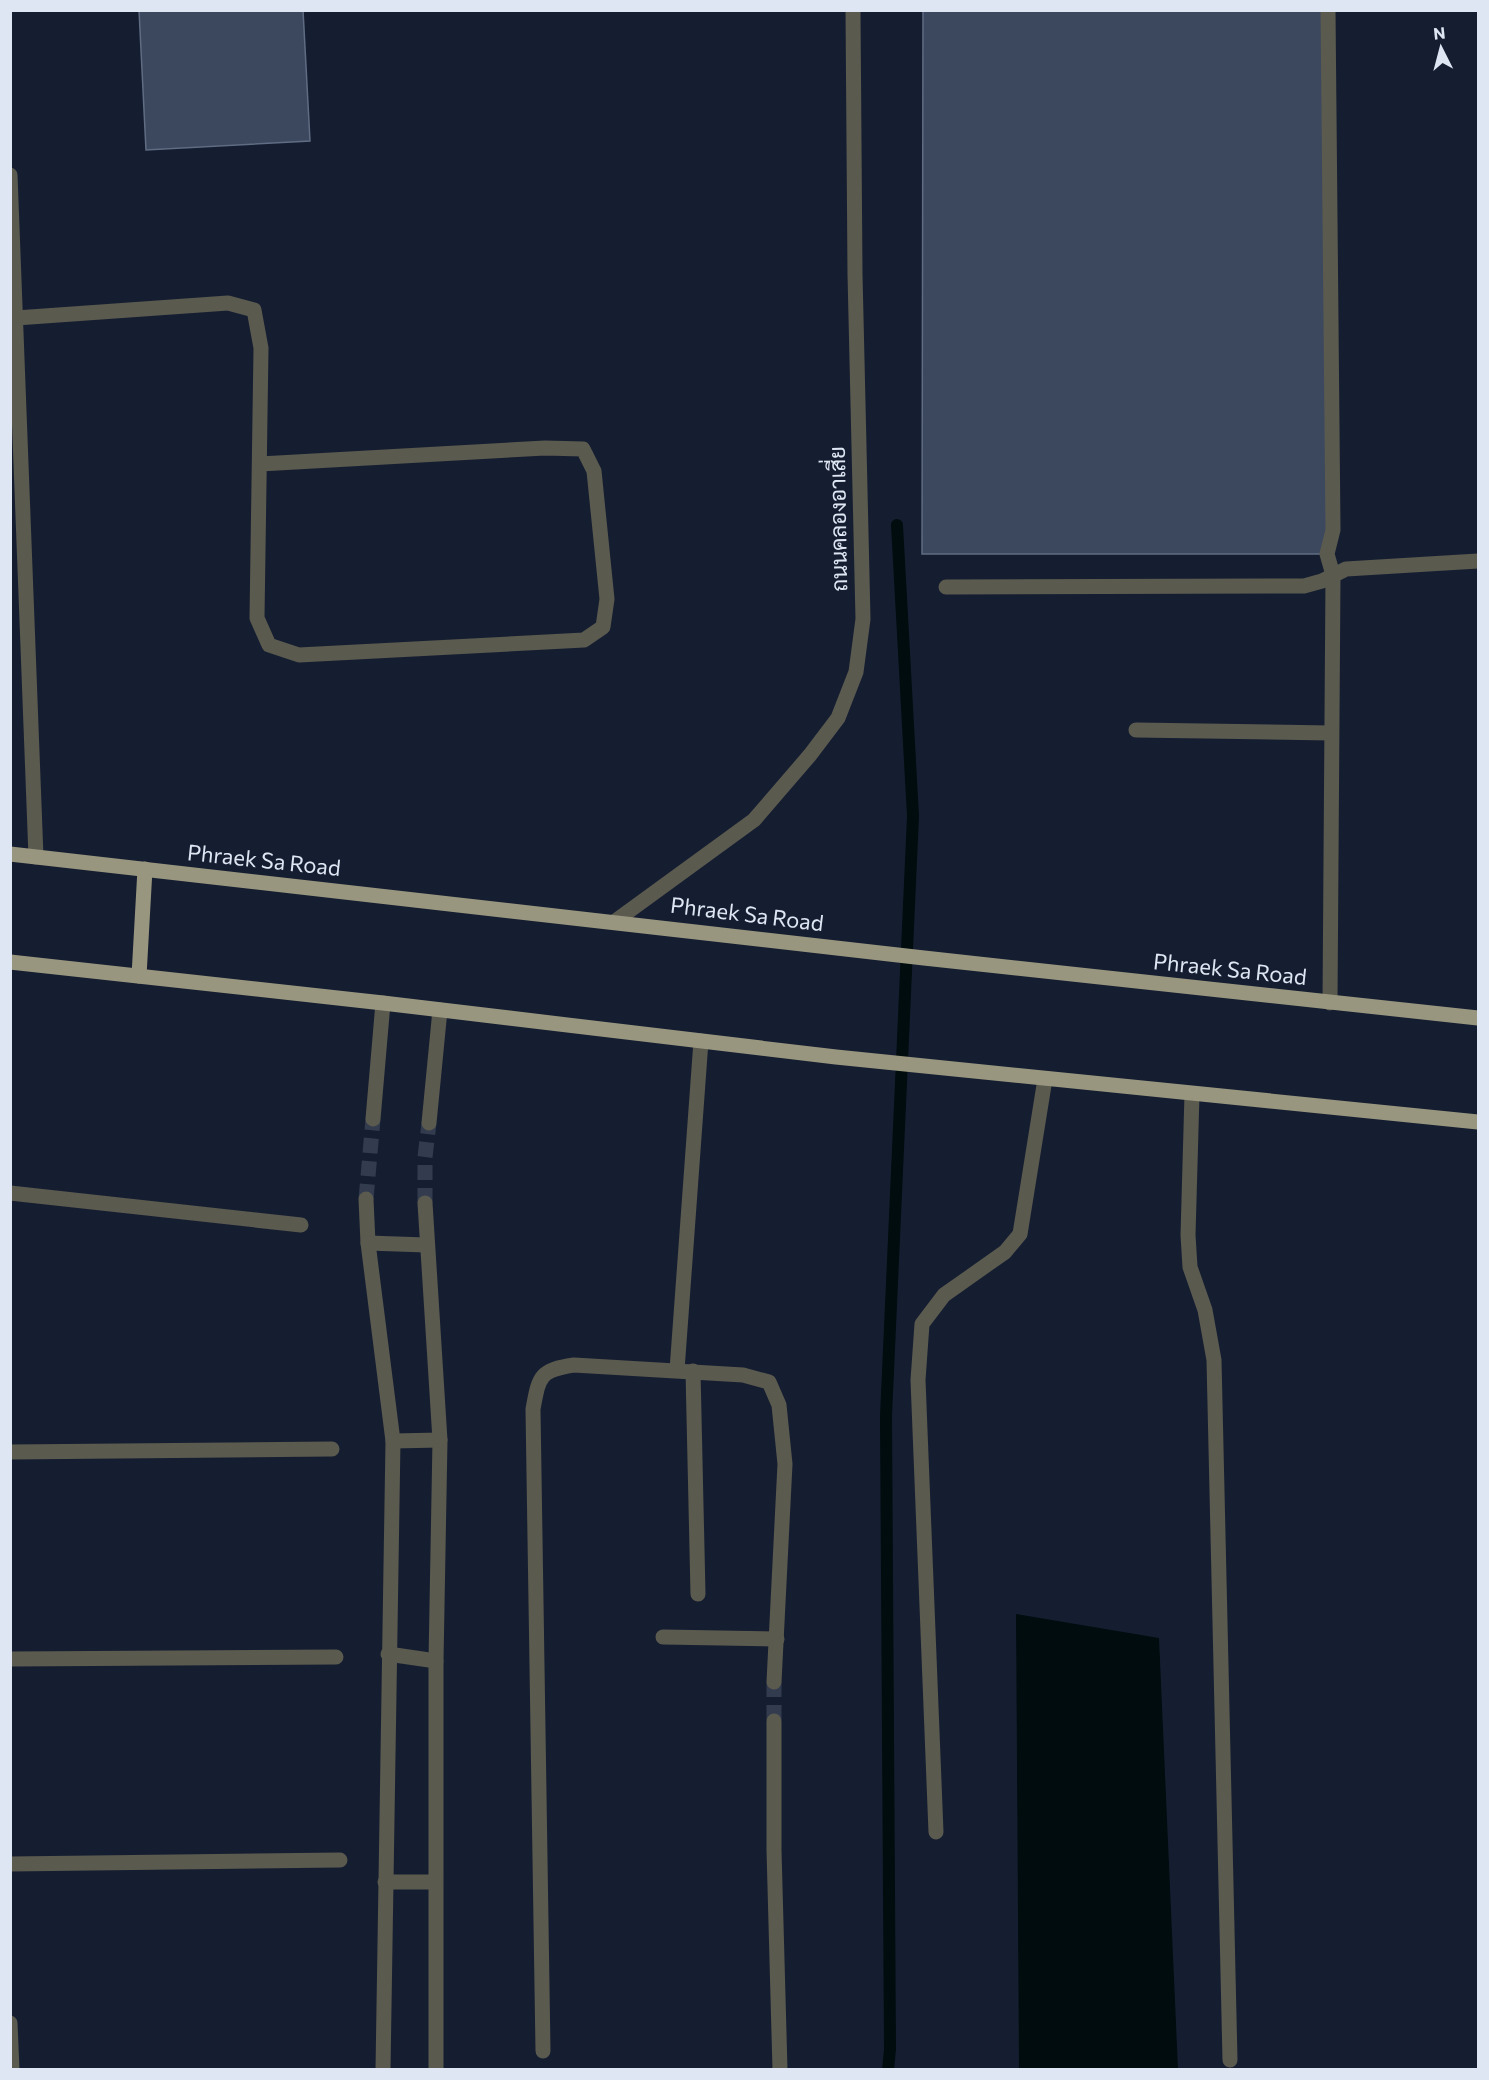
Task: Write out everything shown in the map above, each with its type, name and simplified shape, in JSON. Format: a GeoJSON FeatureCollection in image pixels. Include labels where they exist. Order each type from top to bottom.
{"type":"FeatureCollection","features":[{"type":"Feature","properties":{"kind":"main road","name":"Phraek Sa Road"},"geometry":{"type":"LineString","coordinates":[[10,854],[924,958],[1479,1018]]}},
{"type":"Feature","properties":{"kind":"main road"},"geometry":{"type":"LineString","coordinates":[[139,976],[145,869]]}},
{"type":"Feature","properties":{"kind":"main road"},"geometry":{"type":"LineString","coordinates":[[10,962],[383,1003],[836,1057],[1479,1122]]}},
{"type":"Feature","properties":{"kind":"street","name":"ถนนคลองอาเสี่ย"},"geometry":{"type":"LineString","coordinates":[[614,922],[754,820],[810,755],[838,718],[856,672],[862,619],[855,285],[853,10]]}},
{"type":"Feature","properties":{"kind":"street"},"geometry":{"type":"LineString","coordinates":[[1328,10],[1333,530],[1327,554],[1333,575],[1330,1003]]}},
{"type":"Feature","properties":{"kind":"street"},"geometry":{"type":"LineString","coordinates":[[10,175],[16,318],[16,456],[36,857]]}},
{"type":"Feature","properties":{"kind":"street"},"geometry":{"type":"LineString","coordinates":[[16,318],[228,303],[254,310],[261,348],[257,618],[269,645],[299,655],[584,640],[603,627],[607,599],[594,471],[583,449],[545,448],[260,464]]}},
{"type":"Feature","properties":{"kind":"street"},"geometry":{"type":"LineString","coordinates":[[946,587],[1304,585],[1322,581],[1346,569],[1479,561]]}},
{"type":"Feature","properties":{"kind":"street"},"geometry":{"type":"LineString","coordinates":[[1136,730],[1331,733]]}},
{"type":"Feature","properties":{"kind":"street"},"geometry":{"type":"LineString","coordinates":[[373,1119],[383,1003]]}},
{"type":"Feature","properties":{"kind":"street"},"geometry":{"type":"LineString","coordinates":[[429,1123],[440,1010]]}},
{"type":"Feature","properties":{"kind":"street"},"geometry":{"type":"LineString","coordinates":[[677,1370],[701,1041]]}},
{"type":"Feature","properties":{"kind":"street"},"geometry":{"type":"LineString","coordinates":[[936,1832],[918,1380],[922,1324],[944,1295],[1005,1252],[1020,1234],[1045,1079]]}},
{"type":"Feature","properties":{"kind":"street"},"geometry":{"type":"LineString","coordinates":[[1191,1094],[1188,1236],[1191,1267],[1205,1310],[1214,1360],[1230,2060]]}},
{"type":"Feature","properties":{"kind":"street"},"geometry":{"type":"LineString","coordinates":[[10,1193],[301,1225]]}},
{"type":"Feature","properties":{"kind":"street"},"geometry":{"type":"LineString","coordinates":[[366,1199],[368,1243],[393,1441],[383,2070]]}},
{"type":"Feature","properties":{"kind":"street"},"geometry":{"type":"LineString","coordinates":[[425,1203],[440,1440],[436,1661],[436,2070]]}},
{"type":"Feature","properties":{"kind":"street"},"geometry":{"type":"LineString","coordinates":[[368,1243],[426,1245]]}},
{"type":"Feature","properties":{"kind":"street"},"geometry":{"type":"LineString","coordinates":[[543,2051],[533,1409],[538,1381],[554,1368],[574,1365],[693,1371],[743,1375],[769,1382],[779,1405],[785,1464],[774,1682]]}},
{"type":"Feature","properties":{"kind":"street"},"geometry":{"type":"LineString","coordinates":[[693,1371],[698,1594]]}},
{"type":"Feature","properties":{"kind":"street"},"geometry":{"type":"LineString","coordinates":[[393,1441],[440,1440]]}},
{"type":"Feature","properties":{"kind":"street"},"geometry":{"type":"LineString","coordinates":[[10,1452],[332,1449]]}},
{"type":"Feature","properties":{"kind":"street"},"geometry":{"type":"LineString","coordinates":[[663,1637],[777,1639]]}},
{"type":"Feature","properties":{"kind":"street"},"geometry":{"type":"LineString","coordinates":[[388,1654],[436,1661]]}},
{"type":"Feature","properties":{"kind":"street"},"geometry":{"type":"LineString","coordinates":[[10,1659],[336,1658]]}},
{"type":"Feature","properties":{"kind":"street"},"geometry":{"type":"LineString","coordinates":[[774,1721],[774,1850],[780,2070]]}},
{"type":"Feature","properties":{"kind":"street"},"geometry":{"type":"LineString","coordinates":[[10,1864],[340,1860]]}},
{"type":"Feature","properties":{"kind":"street"},"geometry":{"type":"LineString","coordinates":[[385,1882],[435,1882]]}},
{"type":"Feature","properties":{"kind":"street"},"geometry":{"type":"LineString","coordinates":[[10,2023],[12,2070]]}},
{"type":"Feature","properties":{"kind":"shaded area"},"geometry":{"type":"Polygon","coordinates":[[[1016,1614],[1159,1638],[1178,2069],[1019,2069],[1016,1614]]]}},
{"type":"Feature","properties":{"kind":"building"},"geometry":{"type":"Polygon","coordinates":[[[139,10],[303,10],[310,141],[146,150],[139,10]]]}},
{"type":"Feature","properties":{"kind":"building"},"geometry":{"type":"Polygon","coordinates":[[[923,10],[1327,10],[1327,554],[922,554],[923,10]]]}},
{"type":"Feature","properties":{"kind":"waterway"},"geometry":{"type":"LineString","coordinates":[[888,2070],[890,2049],[886,1416],[913,816],[897,525]]}},
{"type":"Feature","properties":{"kind":"tunnel"},"geometry":{"type":"LineString","coordinates":[[366,1199],[373,1119]]}},
{"type":"Feature","properties":{"kind":"tunnel"},"geometry":{"type":"LineString","coordinates":[[425,1203],[425,1157],[429,1123]]}},
{"type":"Feature","properties":{"kind":"tunnel"},"geometry":{"type":"LineString","coordinates":[[774,1682],[774,1721]]}}]}
